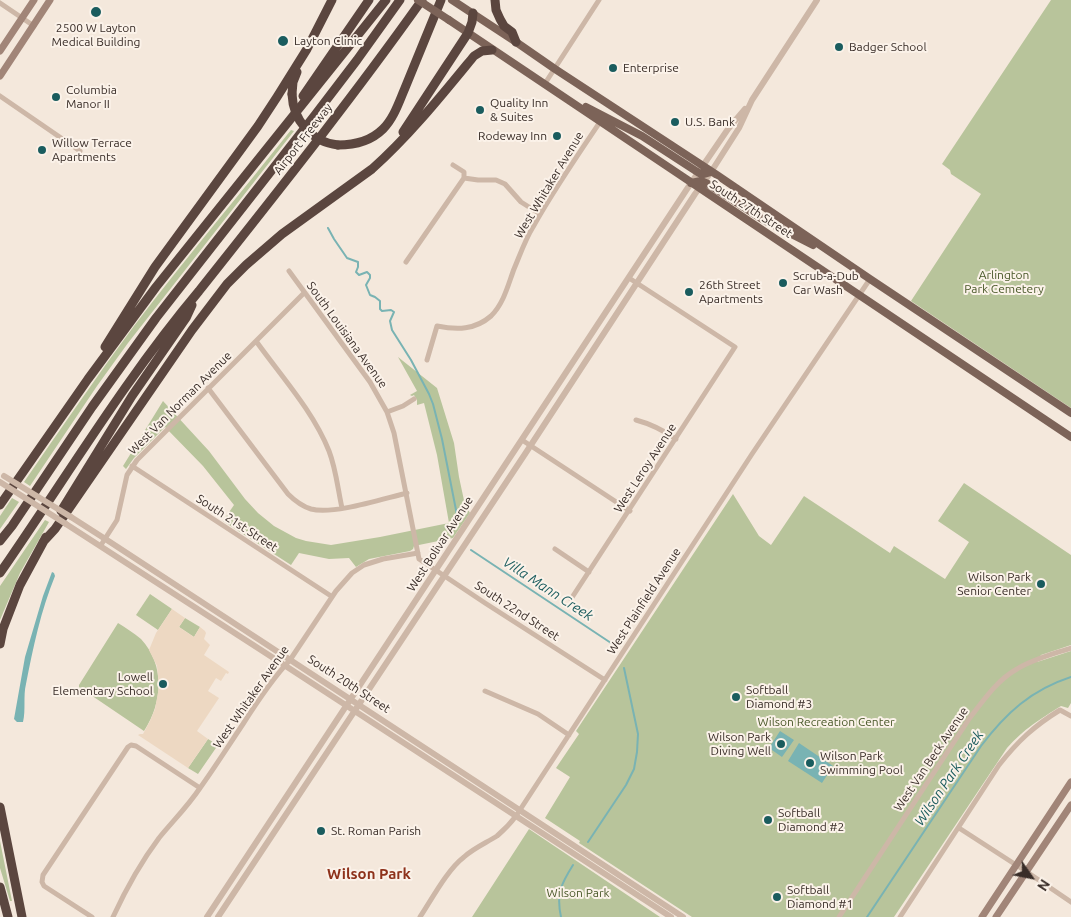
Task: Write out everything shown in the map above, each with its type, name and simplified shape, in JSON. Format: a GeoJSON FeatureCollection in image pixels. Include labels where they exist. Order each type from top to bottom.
{"type":"FeatureCollection","features":[{"type":"Feature","properties":{"kind":"highway"},"geometry":{"type":"LineString","coordinates":[[332,0],[294,77],[292,102],[295,112],[306,129],[320,140],[338,145],[365,141],[378,133],[388,123],[442,0]]}},
{"type":"Feature","properties":{"kind":"highway"},"geometry":{"type":"LineString","coordinates":[[262,156],[270,137],[306,92],[369,0]]}},
{"type":"Feature","properties":{"kind":"highway"},"geometry":{"type":"LineString","coordinates":[[0,505],[88,379],[156,287],[386,0]]}},
{"type":"Feature","properties":{"kind":"highway"},"geometry":{"type":"LineString","coordinates":[[0,541],[156,318],[320,109],[400,0]]}},
{"type":"Feature","properties":{"kind":"highway","name":"Airport Freeway"},"geometry":{"type":"LineString","coordinates":[[199,291],[378,62],[420,0]]}},
{"type":"Feature","properties":{"kind":"highway"},"geometry":{"type":"LineString","coordinates":[[495,0],[496,10],[500,19],[504,26],[512,32],[516,42]]}},
{"type":"Feature","properties":{"kind":"highway"},"geometry":{"type":"LineString","coordinates":[[384,159],[468,33],[473,14]]}},
{"type":"Feature","properties":{"kind":"highway"},"geometry":{"type":"LineString","coordinates":[[88,379],[88,372],[152,271],[258,126],[307,49]]}},
{"type":"Feature","properties":{"kind":"highway"},"geometry":{"type":"LineString","coordinates":[[43,542],[55,529],[192,330],[227,284],[282,234],[372,170],[423,118],[474,56],[482,51],[492,50]]}},
{"type":"Feature","properties":{"kind":"highway"},"geometry":{"type":"LineString","coordinates":[[0,644],[3,629],[20,585],[51,527],[132,396],[186,318],[199,291]]}},
{"type":"Feature","properties":{"kind":"highway"},"geometry":{"type":"LineString","coordinates":[[0,573],[109,409],[181,312],[199,291]]}},
{"type":"Feature","properties":{"kind":"highway"},"geometry":{"type":"LineString","coordinates":[[0,807],[22,917]]}},
{"type":"Feature","properties":{"kind":"highway"},"geometry":{"type":"LineString","coordinates":[[0,887],[8,917]]}},
{"type":"Feature","properties":{"kind":"highway"},"geometry":{"type":"LineString","coordinates":[[0,911],[2,917]]}},
{"type":"Feature","properties":{"kind":"main road"},"geometry":{"type":"LineString","coordinates":[[0,51],[34,0]]}},
{"type":"Feature","properties":{"kind":"main road"},"geometry":{"type":"LineString","coordinates":[[0,76],[50,0]]}},
{"type":"Feature","properties":{"kind":"main road","name":"South 27th Street"},"geometry":{"type":"LineString","coordinates":[[420,0],[692,183]]}},
{"type":"Feature","properties":{"kind":"main road","name":"South 27th Street"},"geometry":{"type":"LineString","coordinates":[[454,1],[701,170]]}},
{"type":"Feature","properties":{"kind":"main road"},"geometry":{"type":"LineString","coordinates":[[559,94],[637,133],[701,170],[704,174],[711,172]]}},
{"type":"Feature","properties":{"kind":"main road","name":"South 27th Street"},"geometry":{"type":"LineString","coordinates":[[711,172],[1071,413]]}},
{"type":"Feature","properties":{"kind":"main road"},"geometry":{"type":"LineString","coordinates":[[692,183],[698,181],[762,219],[839,258]]}},
{"type":"Feature","properties":{"kind":"main road","name":"South 27th Street"},"geometry":{"type":"LineString","coordinates":[[702,185],[859,295],[1071,437]]}},
{"type":"Feature","properties":{"kind":"main road"},"geometry":{"type":"LineString","coordinates":[[982,917],[1071,782]]}},
{"type":"Feature","properties":{"kind":"main road"},"geometry":{"type":"LineString","coordinates":[[996,917],[1071,805]]}},
{"type":"Feature","properties":{"kind":"street"},"geometry":{"type":"LineString","coordinates":[[544,85],[599,0]]}},
{"type":"Feature","properties":{"kind":"street"},"geometry":{"type":"LineString","coordinates":[[749,104],[817,0]]}},
{"type":"Feature","properties":{"kind":"street"},"geometry":{"type":"LineString","coordinates":[[0,3],[34,26]]}},
{"type":"Feature","properties":{"kind":"street"},"geometry":{"type":"LineString","coordinates":[[0,96],[80,151]]}},
{"type":"Feature","properties":{"kind":"street","name":"West Bolivar Avenue"},"geometry":{"type":"LineString","coordinates":[[207,917],[668,218],[728,129],[749,104]]}},
{"type":"Feature","properties":{"kind":"street","name":"West Bolivar Avenue"},"geometry":{"type":"LineString","coordinates":[[218,917],[711,172],[739,128],[749,104]]}},
{"type":"Feature","properties":{"kind":"street","name":"West Whitaker Avenue"},"geometry":{"type":"LineString","coordinates":[[427,360],[437,326],[455,329],[468,328],[490,317],[502,302],[526,240],[540,214],[600,122]]}},
{"type":"Feature","properties":{"kind":"street"},"geometry":{"type":"LineString","coordinates":[[406,262],[464,178],[464,172],[453,165]]}},
{"type":"Feature","properties":{"kind":"street"},"geometry":{"type":"LineString","coordinates":[[464,178],[496,180],[505,184],[521,202],[540,214]]}},
{"type":"Feature","properties":{"kind":"street"},"geometry":{"type":"LineString","coordinates":[[668,218],[676,223]]}},
{"type":"Feature","properties":{"kind":"street","name":"South Louisiana Avenue"},"geometry":{"type":"LineString","coordinates":[[288,271],[370,382],[387,412],[394,433],[419,556]]}},
{"type":"Feature","properties":{"kind":"street"},"geometry":{"type":"LineString","coordinates":[[629,278],[637,283]]}},
{"type":"Feature","properties":{"kind":"street","name":"West Plainfield Avenue"},"geometry":{"type":"LineString","coordinates":[[420,917],[448,874],[459,861],[476,847],[495,837],[508,826],[518,813],[752,454],[870,279]]}},
{"type":"Feature","properties":{"kind":"street","name":"West Leroy Avenue"},"geometry":{"type":"LineString","coordinates":[[572,599],[736,347],[637,283]]}},
{"type":"Feature","properties":{"kind":"street","name":"West Van Norman Avenue"},"geometry":{"type":"LineString","coordinates":[[101,545],[117,520],[125,480],[132,466],[304,294]]}},
{"type":"Feature","properties":{"kind":"street"},"geometry":{"type":"LineString","coordinates":[[256,341],[318,428],[330,454],[342,508]]}},
{"type":"Feature","properties":{"kind":"street"},"geometry":{"type":"LineString","coordinates":[[576,358],[585,363]]}},
{"type":"Feature","properties":{"kind":"street"},"geometry":{"type":"LineString","coordinates":[[208,388],[297,504],[321,511],[407,493]]}},
{"type":"Feature","properties":{"kind":"street"},"geometry":{"type":"LineString","coordinates":[[387,412],[403,406],[414,399]]}},
{"type":"Feature","properties":{"kind":"street"},"geometry":{"type":"LineString","coordinates":[[636,420],[660,428],[676,439]]}},
{"type":"Feature","properties":{"kind":"street"},"geometry":{"type":"LineString","coordinates":[[522,440],[630,511]]}},
{"type":"Feature","properties":{"kind":"street","name":"South 21st Street"},"geometry":{"type":"LineString","coordinates":[[132,466],[332,596]]}},
{"type":"Feature","properties":{"kind":"street","name":"South 20th Street"},"geometry":{"type":"LineString","coordinates":[[2,474],[105,539],[349,703],[518,813],[683,917]]}},
{"type":"Feature","properties":{"kind":"street","name":"South 20th Street"},"geometry":{"type":"LineString","coordinates":[[0,482],[288,662]]}},
{"type":"Feature","properties":{"kind":"street"},"geometry":{"type":"LineString","coordinates":[[555,549],[590,572]]}},
{"type":"Feature","properties":{"kind":"street","name":"West Whitaker Avenue"},"geometry":{"type":"LineString","coordinates":[[113,917],[124,893],[145,858],[189,804],[261,696],[288,662],[346,578],[364,565],[383,559],[419,556]]}},
{"type":"Feature","properties":{"kind":"street","name":"South 22nd Street"},"geometry":{"type":"LineString","coordinates":[[419,556],[485,603],[605,680]]}},
{"type":"Feature","properties":{"kind":"street","name":"West Van Beck Avenue"},"geometry":{"type":"LineString","coordinates":[[838,917],[969,719],[990,692],[1000,681],[1018,668],[1044,656],[1071,648]]}},
{"type":"Feature","properties":{"kind":"street"},"geometry":{"type":"LineString","coordinates":[[485,691],[538,714],[569,735]]}},
{"type":"Feature","properties":{"kind":"street"},"geometry":{"type":"LineString","coordinates":[[900,917],[999,765],[1012,749],[1043,720],[1060,710],[1071,716]]}},
{"type":"Feature","properties":{"kind":"street"},"geometry":{"type":"LineString","coordinates":[[92,917],[44,886],[42,882],[43,876],[128,747],[131,745],[136,746],[200,788]]}},
{"type":"Feature","properties":{"kind":"street","name":"South 20th Street"},"geometry":{"type":"LineString","coordinates":[[518,813],[671,917]]}},
{"type":"Feature","properties":{"kind":"street"},"geometry":{"type":"LineString","coordinates":[[958,828],[1071,902]]}},
{"type":"Feature","properties":{"kind":"green space","name":"Arlington Park Cemetery"},"geometry":{"type":"Polygon","coordinates":[[[1051,0],[1071,0],[1071,408],[911,301],[981,194],[951,174],[950,170],[942,164],[1051,0]]]}},
{"type":"Feature","properties":{"kind":"green space"},"geometry":{"type":"Polygon","coordinates":[[[291,130],[294,131],[128,343],[30,486],[24,482],[134,326],[291,130]]]}},
{"type":"Feature","properties":{"kind":"green space"},"geometry":{"type":"Polygon","coordinates":[[[398,357],[437,388],[454,443],[465,505],[470,513],[453,538],[414,546],[410,551],[369,559],[356,567],[349,558],[329,559],[299,553],[291,565],[223,521],[234,505],[203,466],[165,427],[134,458],[126,469],[123,466],[163,401],[209,451],[245,499],[258,513],[274,526],[296,538],[331,545],[449,523],[437,455],[424,403],[417,405],[414,395],[410,395],[417,391],[398,357]]]}},
{"type":"Feature","properties":{"kind":"green space","name":"Wilson Recreation Center"},"geometry":{"type":"Polygon","coordinates":[[[964,483],[1071,555],[1071,645],[1041,655],[1037,662],[1071,651],[1071,703],[1068,708],[1061,706],[1039,720],[1007,748],[894,917],[692,917],[579,843],[580,841],[545,818],[570,777],[556,768],[579,734],[576,731],[733,494],[759,536],[771,545],[804,496],[890,553],[894,546],[945,579],[969,542],[938,521],[964,483]]]}},
{"type":"Feature","properties":{"kind":"green space"},"geometry":{"type":"Polygon","coordinates":[[[12,498],[19,502],[0,529],[0,516],[12,498]]]}},
{"type":"Feature","properties":{"kind":"green space"},"geometry":{"type":"Polygon","coordinates":[[[45,520],[49,522],[20,573],[0,620],[0,586],[45,520]]]}},
{"type":"Feature","properties":{"kind":"green space"},"geometry":{"type":"Polygon","coordinates":[[[150,594],[172,609],[158,630],[136,615],[150,594]]]}},
{"type":"Feature","properties":{"kind":"green space"},"geometry":{"type":"Polygon","coordinates":[[[185,618],[200,627],[194,637],[179,627],[185,618]]]}},
{"type":"Feature","properties":{"kind":"green space"},"geometry":{"type":"Polygon","coordinates":[[[118,623],[141,639],[149,649],[158,672],[158,696],[155,708],[144,731],[79,687],[118,623]]]}},
{"type":"Feature","properties":{"kind":"green space"},"geometry":{"type":"Polygon","coordinates":[[[208,739],[218,745],[198,774],[188,768],[208,739]]]}},
{"type":"Feature","properties":{"kind":"green space"},"geometry":{"type":"Polygon","coordinates":[[[529,829],[660,917],[472,917],[529,829]]]}},
{"type":"Feature","properties":{"kind":"green space"},"geometry":{"type":"Polygon","coordinates":[[[0,841],[12,901],[10,901],[0,868],[0,841]]]}},
{"type":"Feature","properties":{"kind":"shaded area"},"geometry":{"type":"Polygon","coordinates":[[[172,609],[185,618],[179,627],[194,637],[200,627],[205,631],[204,639],[210,645],[204,655],[229,672],[228,674],[226,673],[221,681],[216,678],[208,691],[219,698],[197,731],[208,739],[188,768],[138,735],[143,734],[150,721],[155,709],[159,687],[157,666],[149,650],[156,633],[172,609]]]}},
{"type":"Feature","properties":{"kind":"water"},"geometry":{"type":"Polygon","coordinates":[[[52,572],[55,576],[42,616],[26,684],[23,722],[17,722],[14,719],[25,657],[52,572]]]}},
{"type":"Feature","properties":{"kind":"water","name":"Wilson Park Diving Well"},"geometry":{"type":"Polygon","coordinates":[[[780,731],[794,740],[782,757],[769,748],[780,731]]]}},
{"type":"Feature","properties":{"kind":"water","name":"Wilson Park Swimming Pool"},"geometry":{"type":"Polygon","coordinates":[[[799,743],[833,766],[822,783],[788,761],[799,743]]]}},
{"type":"Feature","properties":{"kind":"waterway","name":"Villa Mann Creek"},"geometry":{"type":"LineString","coordinates":[[328,228],[347,258],[358,262],[356,272],[359,275],[367,272],[370,275],[366,285],[370,295],[380,301],[380,309],[382,311],[391,310],[394,312],[390,321],[392,330],[411,360],[433,404],[457,515]]}},
{"type":"Feature","properties":{"kind":"waterway","name":"Villa Mann Creek"},"geometry":{"type":"LineString","coordinates":[[471,550],[614,645]]}},
{"type":"Feature","properties":{"kind":"waterway","name":"Villa Mann Creek"},"geometry":{"type":"LineString","coordinates":[[588,842],[626,785],[634,769],[638,734],[624,668]]}},
{"type":"Feature","properties":{"kind":"waterway","name":"Wilson Park Creek"},"geometry":{"type":"LineString","coordinates":[[867,917],[990,734],[1020,704],[1057,682],[1071,677]]}},
{"type":"Feature","properties":{"kind":"waterway"},"geometry":{"type":"LineString","coordinates":[[561,917],[559,895],[565,878],[573,865]]}},
{"type":"Feature","properties":{"kind":"place","name":"2500 W Layton Medical Building"},"geometry":{"type":"Point","coordinates":[96,12]}},
{"type":"Feature","properties":{"kind":"place","name":"Layton Clinic"},"geometry":{"type":"Point","coordinates":[283,41]}},
{"type":"Feature","properties":{"kind":"place","name":"Badger School"},"geometry":{"type":"Point","coordinates":[839,47]}},
{"type":"Feature","properties":{"kind":"place","name":"Enterprise"},"geometry":{"type":"Point","coordinates":[613,68]}},
{"type":"Feature","properties":{"kind":"place","name":"Columbia Manor II"},"geometry":{"type":"Point","coordinates":[56,97]}},
{"type":"Feature","properties":{"kind":"place","name":"Quality Inn & Suites"},"geometry":{"type":"Point","coordinates":[480,110]}},
{"type":"Feature","properties":{"kind":"place","name":"U.S. Bank"},"geometry":{"type":"Point","coordinates":[675,122]}},
{"type":"Feature","properties":{"kind":"place","name":"Rodeway Inn"},"geometry":{"type":"Point","coordinates":[557,136]}},
{"type":"Feature","properties":{"kind":"place","name":"Willow Terrace Apartments"},"geometry":{"type":"Point","coordinates":[42,150]}},
{"type":"Feature","properties":{"kind":"place","name":"Scrub-a-Dub Car Wash"},"geometry":{"type":"Point","coordinates":[783,283]}},
{"type":"Feature","properties":{"kind":"place","name":"26th Street Apartments"},"geometry":{"type":"Point","coordinates":[689,292]}},
{"type":"Feature","properties":{"kind":"place","name":"Wilson Park Senior Center"},"geometry":{"type":"Point","coordinates":[1041,584]}},
{"type":"Feature","properties":{"kind":"place","name":"Lowell Elementary School"},"geometry":{"type":"Point","coordinates":[163,684]}},
{"type":"Feature","properties":{"kind":"place","name":"Softball Diamond #3"},"geometry":{"type":"Point","coordinates":[736,697]}},
{"type":"Feature","properties":{"kind":"place","name":"Wilson Park Diving Well"},"geometry":{"type":"Point","coordinates":[781,744]}},
{"type":"Feature","properties":{"kind":"place","name":"Wilson Park Swimming Pool"},"geometry":{"type":"Point","coordinates":[810,763]}},
{"type":"Feature","properties":{"kind":"place","name":"Softball Diamond #2"},"geometry":{"type":"Point","coordinates":[768,820]}},
{"type":"Feature","properties":{"kind":"place","name":"St. Roman Parish"},"geometry":{"type":"Point","coordinates":[321,831]}},
{"type":"Feature","properties":{"kind":"place","name":"Softball Diamond #1"},"geometry":{"type":"Point","coordinates":[777,897]}},
{"type":"Feature","properties":{"kind":"district","name":"Wilson Park"},"geometry":{"type":"Point","coordinates":[369,874]}}]}
